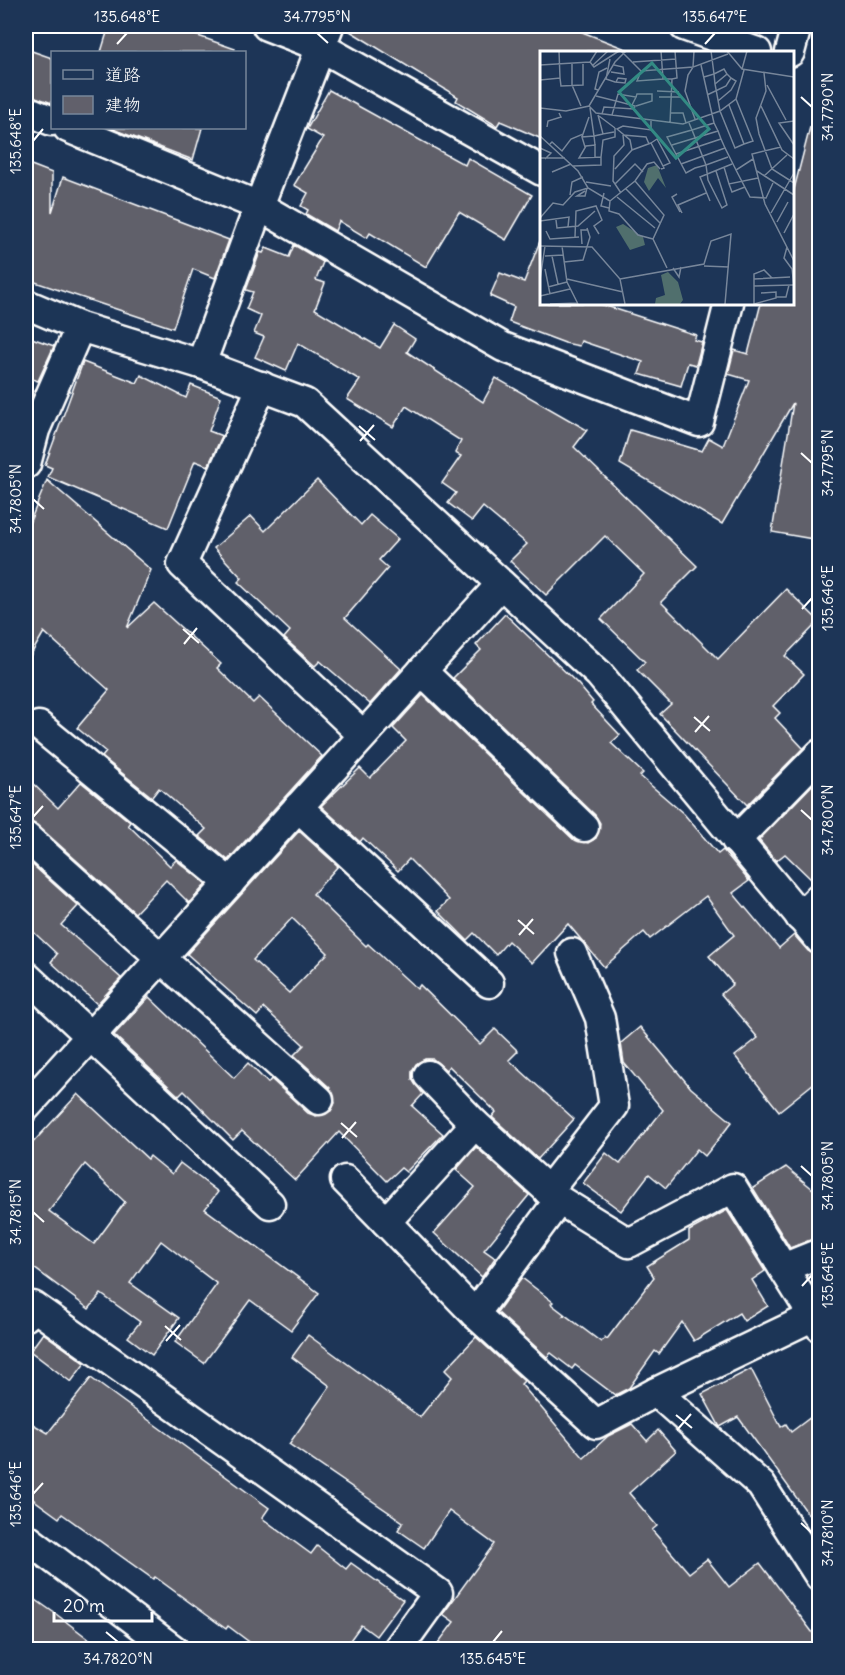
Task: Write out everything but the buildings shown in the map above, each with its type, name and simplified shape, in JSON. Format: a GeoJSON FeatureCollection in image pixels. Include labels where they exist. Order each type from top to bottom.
{"type":"FeatureCollection","features":[{"type":"Feature","properties":{"kind":"street"},"geometry":{"type":"LineString","coordinates":[[267,26],[325,36],[540,170]]}},
{"type":"Feature","properties":{"kind":"street"},"geometry":{"type":"LineString","coordinates":[[684,26],[755,51]]}},
{"type":"Feature","properties":{"kind":"street"},"geometry":{"type":"LineString","coordinates":[[790,51],[797,26]]}},
{"type":"Feature","properties":{"kind":"street"},"geometry":{"type":"LineString","coordinates":[[201,364],[325,36]]}},
{"type":"Feature","properties":{"kind":"street"},"geometry":{"type":"LineString","coordinates":[[26,110],[51,121]]}},
{"type":"Feature","properties":{"kind":"street"},"geometry":{"type":"LineString","coordinates":[[71,129],[259,206],[503,347],[699,422],[729,304]]}},
{"type":"Feature","properties":{"kind":"street"},"geometry":{"type":"LineString","coordinates":[[26,304],[80,327],[201,364],[304,403],[599,674],[736,840],[810,907],[819,940]]}},
{"type":"Feature","properties":{"kind":"street"},"geometry":{"type":"LineString","coordinates":[[26,464],[35,430],[80,327]]}},
{"type":"Feature","properties":{"kind":"street"},"geometry":{"type":"LineString","coordinates":[[262,386],[182,564],[363,735]]}},
{"type":"Feature","properties":{"kind":"street"},"geometry":{"type":"LineString","coordinates":[[26,1107],[501,584]]}},
{"type":"Feature","properties":{"kind":"street"},"geometry":{"type":"LineString","coordinates":[[422,671],[584,827]]}},
{"type":"Feature","properties":{"kind":"street"},"geometry":{"type":"LineString","coordinates":[[39,726],[230,883]]}},
{"type":"Feature","properties":{"kind":"street"},"geometry":{"type":"LineString","coordinates":[[736,840],[819,754]]}},
{"type":"Feature","properties":{"kind":"street"},"geometry":{"type":"LineString","coordinates":[[298,807],[489,983]]}},
{"type":"Feature","properties":{"kind":"street"},"geometry":{"type":"LineString","coordinates":[[26,837],[319,1100]]}},
{"type":"Feature","properties":{"kind":"street"},"geometry":{"type":"LineString","coordinates":[[475,1314],[614,1106],[600,1018],[572,953]]}},
{"type":"Feature","properties":{"kind":"street"},"geometry":{"type":"LineString","coordinates":[[26,976],[270,1204]]}},
{"type":"Feature","properties":{"kind":"street"},"geometry":{"type":"LineString","coordinates":[[345,1180],[475,1314],[596,1424],[656,1392],[816,1322],[733,1188],[629,1243],[554,1195],[475,1124],[428,1075]]}},
{"type":"Feature","properties":{"kind":"street"},"geometry":{"type":"LineString","coordinates":[[386,1222],[475,1124]]}},
{"type":"Feature","properties":{"kind":"street"},"geometry":{"type":"LineString","coordinates":[[783,1268],[819,1253]]}},
{"type":"Feature","properties":{"kind":"street"},"geometry":{"type":"LineString","coordinates":[[28,1308],[438,1593],[397,1650]]}},
{"type":"Feature","properties":{"kind":"street"},"geometry":{"type":"LineString","coordinates":[[656,1392],[761,1485],[819,1576]]}},
{"type":"Feature","properties":{"kind":"street"},"geometry":{"type":"LineString","coordinates":[[26,1538],[174,1650]]}}]}
